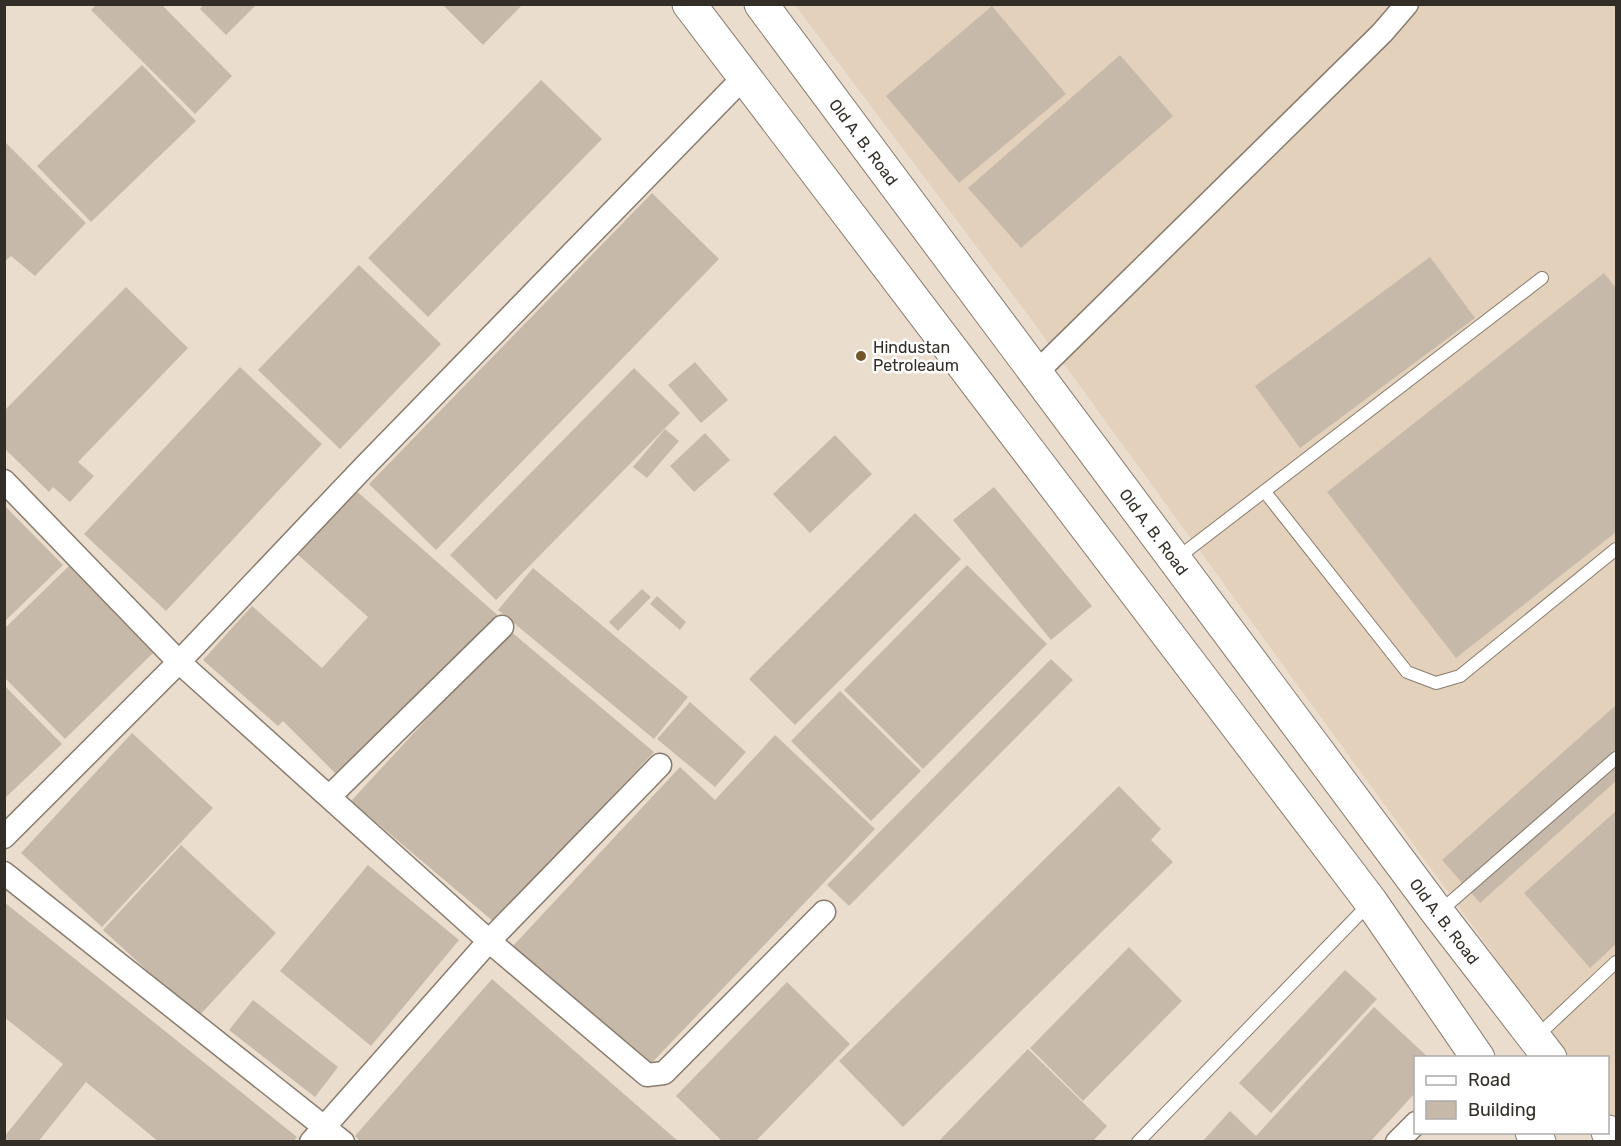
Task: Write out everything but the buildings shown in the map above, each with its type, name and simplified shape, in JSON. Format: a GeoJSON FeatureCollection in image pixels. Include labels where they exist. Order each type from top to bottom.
{"type":"FeatureCollection","features":[{"type":"Feature","properties":{"kind":"main road"},"geometry":{"type":"LineString","coordinates":[[690,4],[1371,902],[1477,1056]]}},
{"type":"Feature","properties":{"kind":"main road","name":"Old A. B. Road"},"geometry":{"type":"LineString","coordinates":[[761,4],[1174,561],[1542,1048]]}},
{"type":"Feature","properties":{"kind":"street"},"geometry":{"type":"LineString","coordinates":[[1036,372],[1382,33],[1407,4]]}},
{"type":"Feature","properties":{"kind":"street"},"geometry":{"type":"LineString","coordinates":[[4,837],[179,662],[364,466],[744,77]]}},
{"type":"Feature","properties":{"kind":"street"},"geometry":{"type":"LineString","coordinates":[[4,481],[179,662],[489,941],[647,1075],[664,1073],[824,912]]}},
{"type":"Feature","properties":{"kind":"street"},"geometry":{"type":"LineString","coordinates":[[329,797],[502,627]]}},
{"type":"Feature","properties":{"kind":"street"},"geometry":{"type":"LineString","coordinates":[[318,1134],[489,941],[660,765]]}},
{"type":"Feature","properties":{"kind":"street"},"geometry":{"type":"LineString","coordinates":[[4,873],[318,1134],[343,1142]]}},
{"type":"Feature","properties":{"kind":"street"},"geometry":{"type":"LineString","coordinates":[[1397,1142],[1414,1125]]}},
{"type":"Feature","properties":{"kind":"lane"},"geometry":{"type":"LineString","coordinates":[[1174,561],[1542,278]]}},
{"type":"Feature","properties":{"kind":"lane"},"geometry":{"type":"LineString","coordinates":[[1265,492],[1407,672],[1436,683],[1460,676],[1617,549]]}},
{"type":"Feature","properties":{"kind":"lane"},"geometry":{"type":"LineString","coordinates":[[1438,913],[1617,759]]}},
{"type":"Feature","properties":{"kind":"lane"},"geometry":{"type":"LineString","coordinates":[[1138,1142],[1371,902]]}},
{"type":"Feature","properties":{"kind":"lane"},"geometry":{"type":"LineString","coordinates":[[1542,1048],[1617,962]]}},
{"type":"Feature","properties":{"kind":"shaded area"},"geometry":{"type":"Polygon","coordinates":[[[795,5],[1616,5],[1616,1125],[1609,1114],[1609,1056],[1567,1056],[1037,327],[795,5]]]}},
{"type":"Feature","properties":{"kind":"place","name":"Hindustan Petroleaum"},"geometry":{"type":"Point","coordinates":[861,356]}}]}
